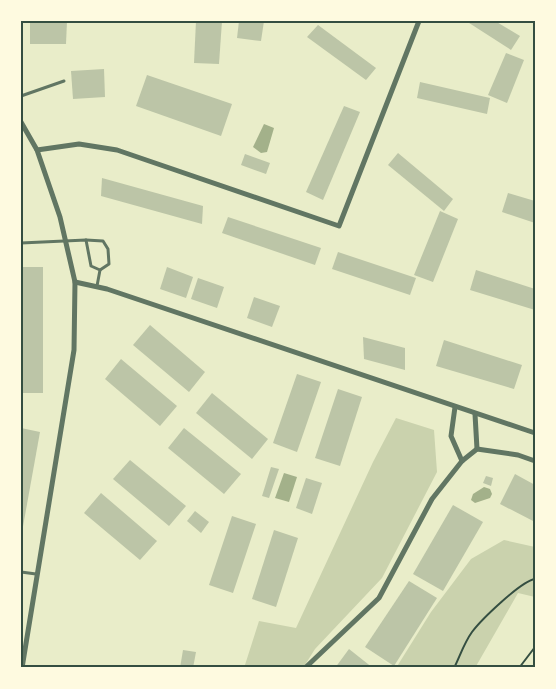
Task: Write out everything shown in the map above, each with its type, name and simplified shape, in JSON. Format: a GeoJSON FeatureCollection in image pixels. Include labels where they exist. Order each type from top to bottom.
{"type":"FeatureCollection","features":[{"type":"Feature","properties":{"kind":"street"},"geometry":{"type":"LineString","coordinates":[[37,150],[78,144],[117,150],[339,226],[419,21]]}},
{"type":"Feature","properties":{"kind":"street"},"geometry":{"type":"LineString","coordinates":[[21,122],[37,150],[76,282],[74,350],[22,668]]}},
{"type":"Feature","properties":{"kind":"street"},"geometry":{"type":"LineString","coordinates":[[76,282],[97,287],[535,433]]}},
{"type":"Feature","properties":{"kind":"street"},"geometry":{"type":"LineString","coordinates":[[455,407],[451,436],[462,461]]}},
{"type":"Feature","properties":{"kind":"street"},"geometry":{"type":"LineString","coordinates":[[475,414],[477,449]]}},
{"type":"Feature","properties":{"kind":"street"},"geometry":{"type":"LineString","coordinates":[[305,668],[379,598],[432,499],[462,461],[477,449],[518,455],[535,461]]}},
{"type":"Feature","properties":{"kind":"lane"},"geometry":{"type":"LineString","coordinates":[[21,96],[64,81]]}},
{"type":"Feature","properties":{"kind":"lane"},"geometry":{"type":"LineString","coordinates":[[21,243],[65,240],[103,241],[108,250],[109,264],[100,270],[97,287]]}},
{"type":"Feature","properties":{"kind":"lane"},"geometry":{"type":"LineString","coordinates":[[86,240],[91,266],[100,270]]}},
{"type":"Feature","properties":{"kind":"lane"},"geometry":{"type":"LineString","coordinates":[[21,572],[36,574]]}},
{"type":"Feature","properties":{"kind":"path"},"geometry":{"type":"LineString","coordinates":[[454,668],[473,631],[508,596],[527,581],[535,579]]}},
{"type":"Feature","properties":{"kind":"path"},"geometry":{"type":"LineString","coordinates":[[519,668],[535,646]]}},
{"type":"Feature","properties":{"kind":"shaded area"},"geometry":{"type":"Polygon","coordinates":[[[264,124],[274,128],[267,152],[261,153],[253,147],[264,124]]]}},
{"type":"Feature","properties":{"kind":"shaded area"},"geometry":{"type":"Polygon","coordinates":[[[396,418],[434,430],[437,472],[382,578],[315,649],[303,668],[244,668],[259,621],[296,628],[373,462],[396,418]]]}},
{"type":"Feature","properties":{"kind":"shaded area"},"geometry":{"type":"Polygon","coordinates":[[[284,473],[297,477],[289,502],[275,498],[284,473]]]}},
{"type":"Feature","properties":{"kind":"shaded area"},"geometry":{"type":"Polygon","coordinates":[[[484,487],[490,489],[492,494],[490,498],[475,503],[471,500],[473,494],[484,487]]]}},
{"type":"Feature","properties":{"kind":"shaded area"},"geometry":{"type":"Polygon","coordinates":[[[504,540],[535,547],[535,597],[518,593],[475,668],[396,668],[431,612],[471,559],[504,540]]]}},
{"type":"Feature","properties":{"kind":"building"},"geometry":{"type":"Polygon","coordinates":[[[30,21],[67,21],[66,44],[30,44],[30,21]]]}},
{"type":"Feature","properties":{"kind":"building"},"geometry":{"type":"Polygon","coordinates":[[[196,21],[222,21],[219,64],[194,63],[196,21]]]}},
{"type":"Feature","properties":{"kind":"building"},"geometry":{"type":"Polygon","coordinates":[[[239,21],[264,21],[261,41],[237,38],[239,21]]]}},
{"type":"Feature","properties":{"kind":"building"},"geometry":{"type":"Polygon","coordinates":[[[466,21],[495,21],[520,36],[511,50],[466,21]]]}},
{"type":"Feature","properties":{"kind":"building"},"geometry":{"type":"Polygon","coordinates":[[[318,25],[376,68],[366,80],[307,37],[318,25]]]}},
{"type":"Feature","properties":{"kind":"building"},"geometry":{"type":"Polygon","coordinates":[[[506,53],[524,60],[507,103],[488,95],[506,53]]]}},
{"type":"Feature","properties":{"kind":"building"},"geometry":{"type":"Polygon","coordinates":[[[104,69],[105,97],[73,99],[71,71],[104,69]]]}},
{"type":"Feature","properties":{"kind":"building"},"geometry":{"type":"Polygon","coordinates":[[[147,75],[232,104],[221,136],[136,106],[147,75]]]}},
{"type":"Feature","properties":{"kind":"building"},"geometry":{"type":"Polygon","coordinates":[[[420,82],[490,98],[487,114],[417,98],[420,82]]]}},
{"type":"Feature","properties":{"kind":"building"},"geometry":{"type":"Polygon","coordinates":[[[344,106],[360,112],[323,200],[306,192],[344,106]]]}},
{"type":"Feature","properties":{"kind":"building"},"geometry":{"type":"Polygon","coordinates":[[[398,153],[453,199],[444,211],[388,165],[398,153]]]}},
{"type":"Feature","properties":{"kind":"building"},"geometry":{"type":"Polygon","coordinates":[[[245,154],[270,163],[266,174],[241,165],[245,154]]]}},
{"type":"Feature","properties":{"kind":"building"},"geometry":{"type":"Polygon","coordinates":[[[102,178],[203,206],[202,224],[101,196],[102,178]]]}},
{"type":"Feature","properties":{"kind":"building"},"geometry":{"type":"Polygon","coordinates":[[[508,193],[535,201],[535,223],[502,212],[508,193]]]}},
{"type":"Feature","properties":{"kind":"building"},"geometry":{"type":"Polygon","coordinates":[[[440,211],[458,219],[433,282],[414,275],[440,211]]]}},
{"type":"Feature","properties":{"kind":"building"},"geometry":{"type":"Polygon","coordinates":[[[228,217],[321,248],[315,265],[222,233],[228,217]]]}},
{"type":"Feature","properties":{"kind":"building"},"geometry":{"type":"Polygon","coordinates":[[[338,252],[416,278],[410,295],[332,269],[338,252]]]}},
{"type":"Feature","properties":{"kind":"building"},"geometry":{"type":"Polygon","coordinates":[[[21,267],[43,267],[43,393],[21,393],[21,267]]]}},
{"type":"Feature","properties":{"kind":"building"},"geometry":{"type":"Polygon","coordinates":[[[167,267],[193,277],[186,298],[160,289],[167,267]]]}},
{"type":"Feature","properties":{"kind":"building"},"geometry":{"type":"Polygon","coordinates":[[[476,270],[535,289],[535,310],[470,290],[476,270]]]}},
{"type":"Feature","properties":{"kind":"building"},"geometry":{"type":"Polygon","coordinates":[[[198,278],[224,287],[217,308],[191,299],[198,278]]]}},
{"type":"Feature","properties":{"kind":"building"},"geometry":{"type":"Polygon","coordinates":[[[254,297],[280,306],[272,327],[247,318],[254,297]]]}},
{"type":"Feature","properties":{"kind":"building"},"geometry":{"type":"Polygon","coordinates":[[[150,325],[205,372],[189,392],[133,345],[150,325]]]}},
{"type":"Feature","properties":{"kind":"building"},"geometry":{"type":"Polygon","coordinates":[[[363,337],[405,348],[405,370],[364,359],[363,337]]]}},
{"type":"Feature","properties":{"kind":"building"},"geometry":{"type":"Polygon","coordinates":[[[444,340],[522,365],[514,389],[436,366],[444,340]]]}},
{"type":"Feature","properties":{"kind":"building"},"geometry":{"type":"Polygon","coordinates":[[[121,359],[177,406],[160,426],[105,379],[121,359]]]}},
{"type":"Feature","properties":{"kind":"building"},"geometry":{"type":"Polygon","coordinates":[[[297,374],[321,382],[297,452],[273,443],[297,374]]]}},
{"type":"Feature","properties":{"kind":"building"},"geometry":{"type":"Polygon","coordinates":[[[338,389],[362,397],[340,466],[315,458],[338,389]]]}},
{"type":"Feature","properties":{"kind":"building"},"geometry":{"type":"Polygon","coordinates":[[[212,393],[268,439],[252,459],[196,413],[212,393]]]}},
{"type":"Feature","properties":{"kind":"building"},"geometry":{"type":"Polygon","coordinates":[[[21,428],[40,432],[22,532],[21,532],[21,428]]]}},
{"type":"Feature","properties":{"kind":"building"},"geometry":{"type":"Polygon","coordinates":[[[184,428],[241,474],[224,494],[168,448],[184,428]]]}},
{"type":"Feature","properties":{"kind":"building"},"geometry":{"type":"Polygon","coordinates":[[[130,460],[186,506],[169,526],[113,479],[130,460]]]}},
{"type":"Feature","properties":{"kind":"building"},"geometry":{"type":"Polygon","coordinates":[[[271,467],[279,469],[269,498],[262,496],[271,467]]]}},
{"type":"Feature","properties":{"kind":"building"},"geometry":{"type":"Polygon","coordinates":[[[515,474],[535,485],[535,522],[500,504],[515,474]]]}},
{"type":"Feature","properties":{"kind":"building"},"geometry":{"type":"Polygon","coordinates":[[[486,476],[493,478],[491,486],[483,483],[486,476]]]}},
{"type":"Feature","properties":{"kind":"building"},"geometry":{"type":"Polygon","coordinates":[[[306,478],[322,483],[312,514],[296,508],[306,478]]]}},
{"type":"Feature","properties":{"kind":"building"},"geometry":{"type":"Polygon","coordinates":[[[101,493],[157,541],[140,560],[84,513],[101,493]]]}},
{"type":"Feature","properties":{"kind":"building"},"geometry":{"type":"Polygon","coordinates":[[[453,505],[483,522],[443,591],[413,574],[453,505]]]}},
{"type":"Feature","properties":{"kind":"building"},"geometry":{"type":"Polygon","coordinates":[[[195,511],[209,522],[201,533],[187,521],[195,511]]]}},
{"type":"Feature","properties":{"kind":"building"},"geometry":{"type":"Polygon","coordinates":[[[232,516],[256,524],[233,593],[209,585],[232,516]]]}},
{"type":"Feature","properties":{"kind":"building"},"geometry":{"type":"Polygon","coordinates":[[[274,530],[298,538],[276,607],[252,599],[274,530]]]}},
{"type":"Feature","properties":{"kind":"building"},"geometry":{"type":"Polygon","coordinates":[[[409,581],[437,598],[394,666],[365,647],[409,581]]]}},
{"type":"Feature","properties":{"kind":"building"},"geometry":{"type":"Polygon","coordinates":[[[349,649],[373,668],[335,668],[349,649]]]}},
{"type":"Feature","properties":{"kind":"building"},"geometry":{"type":"Polygon","coordinates":[[[183,650],[196,652],[193,668],[180,668],[183,650]]]}}]}
